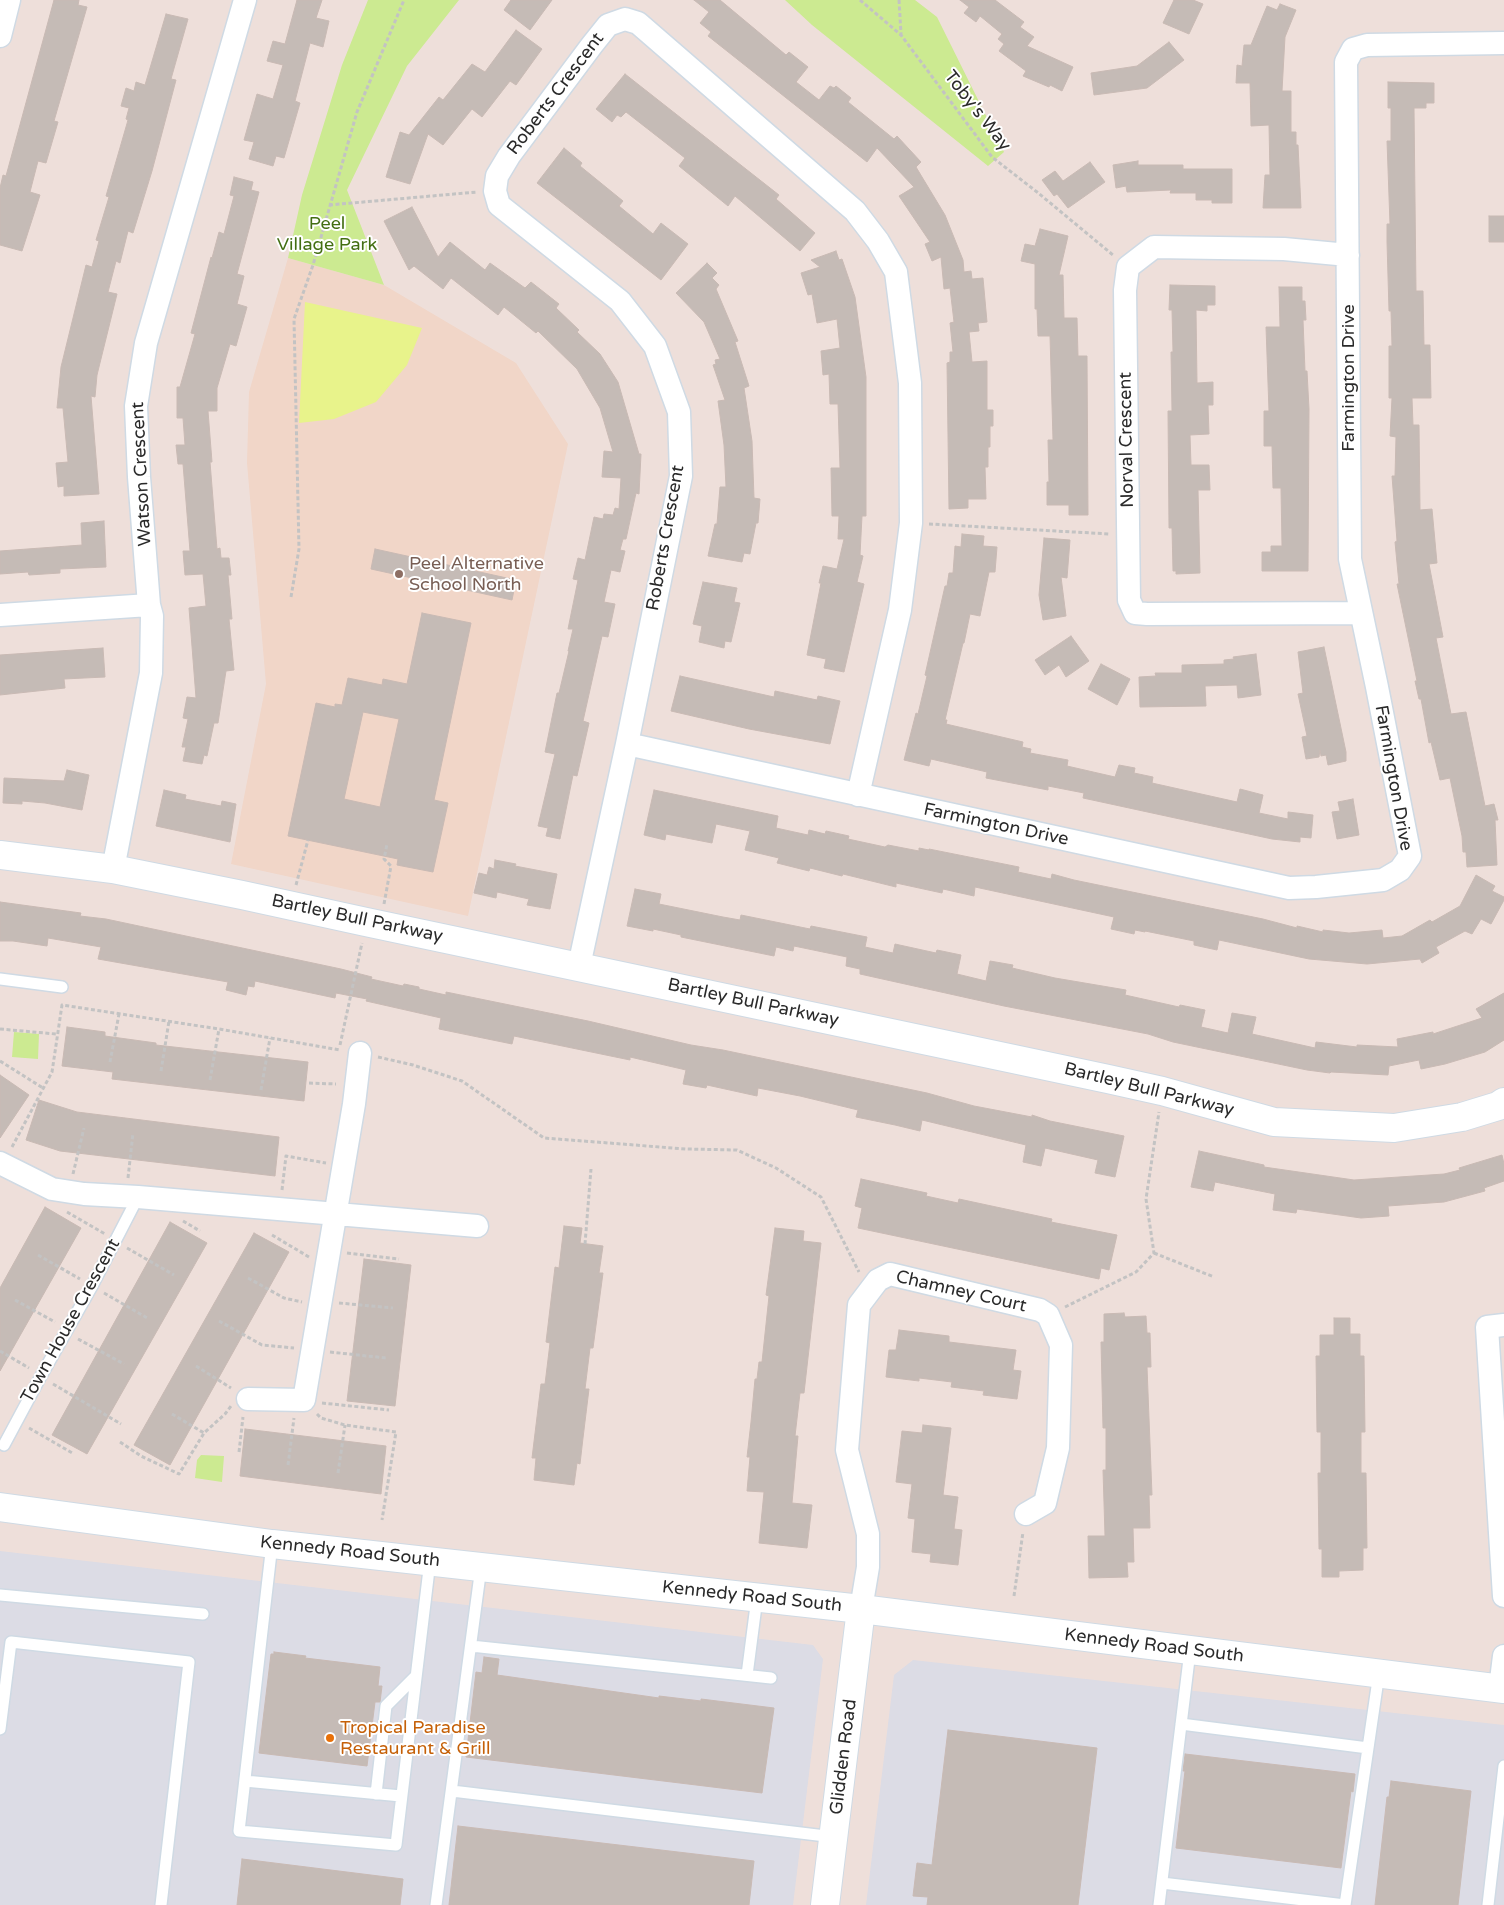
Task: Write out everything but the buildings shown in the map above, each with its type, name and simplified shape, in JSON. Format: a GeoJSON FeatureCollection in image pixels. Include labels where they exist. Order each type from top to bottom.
{"type":"FeatureCollection","features":[{"type":"Feature","properties":{"kind":"street"},"geometry":{"type":"LineString","coordinates":[[0,36],[9,0]]}},
{"type":"Feature","properties":{"kind":"street","name":"Watson Crescent"},"geometry":{"type":"LineString","coordinates":[[113,869],[151,673],[152,616],[149,605],[139,477],[136,406],[146,343],[245,0]]}},
{"type":"Feature","properties":{"kind":"street","name":"Roberts Crescent"},"geometry":{"type":"LineString","coordinates":[[579,966],[627,744],[681,476],[679,412],[655,346],[620,301],[499,205],[495,191],[497,176],[509,156],[608,26],[624,20],[638,23],[855,211],[878,241],[896,272],[910,383],[911,524],[900,610],[858,795]]}},
{"type":"Feature","properties":{"kind":"street","name":"Farmington Drive"},"geometry":{"type":"LineString","coordinates":[[627,744],[1289,888],[1316,888],[1384,880],[1400,870],[1410,856],[1350,559],[1346,62],[1353,49],[1367,45],[1504,43]]}},
{"type":"Feature","properties":{"kind":"street"},"geometry":{"type":"LineString","coordinates":[[1128,267],[1154,247],[1284,249],[1348,255]]}},
{"type":"Feature","properties":{"kind":"street","name":"Norval Crescent"},"geometry":{"type":"LineString","coordinates":[[1128,267],[1125,290],[1129,600],[1135,613],[1361,612]]}},
{"type":"Feature","properties":{"kind":"street"},"geometry":{"type":"LineString","coordinates":[[0,615],[149,605]]}},
{"type":"Feature","properties":{"kind":"street","name":"Bartley Bull Parkway"},"geometry":{"type":"LineString","coordinates":[[0,855],[113,869],[579,966],[1162,1091],[1274,1122],[1394,1128],[1462,1117],[1498,1106],[1504,1102]]}},
{"type":"Feature","properties":{"kind":"street"},"geometry":{"type":"LineString","coordinates":[[244,1396],[300,1400],[313,1350],[356,1085],[349,1052]]}},
{"type":"Feature","properties":{"kind":"street"},"geometry":{"type":"LineString","coordinates":[[2,1164],[52,1188],[68,1192],[477,1226]]}},
{"type":"Feature","properties":{"kind":"street","name":"Chamney Court"},"geometry":{"type":"LineString","coordinates":[[861,1609],[868,1567],[868,1534],[847,1450],[859,1306],[878,1280],[890,1274],[1040,1310],[1048,1315],[1061,1345],[1058,1448],[1045,1503],[1026,1514]]}},
{"type":"Feature","properties":{"kind":"street"},"geometry":{"type":"LineString","coordinates":[[1504,1325],[1487,1327],[1504,1596]]}},
{"type":"Feature","properties":{"kind":"street","name":"Kennedy Road South"},"geometry":{"type":"LineString","coordinates":[[0,1507],[272,1544],[861,1609],[1502,1688]]}},
{"type":"Feature","properties":{"kind":"street","name":"Glidden Road"},"geometry":{"type":"LineString","coordinates":[[825,1905],[861,1609]]}},
{"type":"Feature","properties":{"kind":"street"},"geometry":{"type":"LineString","coordinates":[[1502,1688],[1504,1656]]}},
{"type":"Feature","properties":{"kind":"lane"},"geometry":{"type":"LineString","coordinates":[[0,980],[62,986]]}},
{"type":"Feature","properties":{"kind":"lane","name":"Town House Crescent"},"geometry":{"type":"LineString","coordinates":[[4,1445],[92,1286],[132,1197]]}},
{"type":"Feature","properties":{"kind":"lane"},"geometry":{"type":"LineString","coordinates":[[272,1544],[239,1830],[396,1845],[430,1562]]}},
{"type":"Feature","properties":{"kind":"lane"},"geometry":{"type":"LineString","coordinates":[[436,1905],[482,1567]]}},
{"type":"Feature","properties":{"kind":"lane"},"geometry":{"type":"LineString","coordinates":[[0,1595],[203,1614]]}},
{"type":"Feature","properties":{"kind":"lane"},"geometry":{"type":"LineString","coordinates":[[747,1675],[758,1597]]}},
{"type":"Feature","properties":{"kind":"lane"},"geometry":{"type":"LineString","coordinates":[[0,1729],[11,1642],[189,1662],[161,1905]]}},
{"type":"Feature","properties":{"kind":"lane"},"geometry":{"type":"LineString","coordinates":[[471,1646],[770,1678]]}},
{"type":"Feature","properties":{"kind":"lane"},"geometry":{"type":"LineString","coordinates":[[1159,1905],[1190,1650]]}},
{"type":"Feature","properties":{"kind":"lane"},"geometry":{"type":"LineString","coordinates":[[1162,1883],[1345,1905],[1379,1674]]}},
{"type":"Feature","properties":{"kind":"lane"},"geometry":{"type":"LineString","coordinates":[[376,1794],[386,1706],[416,1676]]}},
{"type":"Feature","properties":{"kind":"lane"},"geometry":{"type":"LineString","coordinates":[[1181,1724],[1368,1748]]}},
{"type":"Feature","properties":{"kind":"lane"},"geometry":{"type":"LineString","coordinates":[[1488,1905],[1504,1766]]}},
{"type":"Feature","properties":{"kind":"lane"},"geometry":{"type":"LineString","coordinates":[[245,1781],[401,1796]]}},
{"type":"Feature","properties":{"kind":"lane"},"geometry":{"type":"LineString","coordinates":[[452,1791],[834,1837]]}},
{"type":"Feature","properties":{"kind":"path"},"geometry":{"type":"LineString","coordinates":[[291,597],[299,550],[294,319],[313,265],[358,112],[404,0]]}},
{"type":"Feature","properties":{"kind":"path","name":"Toby's Way"},"geometry":{"type":"LineString","coordinates":[[860,0],[901,35],[992,158],[1037,192],[1128,267]]}},
{"type":"Feature","properties":{"kind":"path"},"geometry":{"type":"LineString","coordinates":[[899,0],[901,35]]}},
{"type":"Feature","properties":{"kind":"path"},"geometry":{"type":"LineString","coordinates":[[329,206],[495,191]]}},
{"type":"Feature","properties":{"kind":"path"},"geometry":{"type":"LineString","coordinates":[[911,524],[1128,535]]}},
{"type":"Feature","properties":{"kind":"path"},"geometry":{"type":"LineString","coordinates":[[295,888],[308,840]]}},
{"type":"Feature","properties":{"kind":"path"},"geometry":{"type":"LineString","coordinates":[[384,907],[391,866],[384,859],[387,844]]}},
{"type":"Feature","properties":{"kind":"path"},"geometry":{"type":"LineString","coordinates":[[349,1052],[363,937]]}},
{"type":"Feature","properties":{"kind":"path"},"geometry":{"type":"LineString","coordinates":[[2,1164],[52,1072],[56,1034],[62,1006],[219,1028],[413,1065],[462,1081],[544,1138],[686,1149],[737,1150],[768,1164],[821,1197],[869,1290]]}},
{"type":"Feature","properties":{"kind":"path"},"geometry":{"type":"LineString","coordinates":[[110,1062],[119,1014]]}},
{"type":"Feature","properties":{"kind":"path"},"geometry":{"type":"LineString","coordinates":[[161,1071],[169,1021]]}},
{"type":"Feature","properties":{"kind":"path"},"geometry":{"type":"LineString","coordinates":[[210,1080],[219,1028]]}},
{"type":"Feature","properties":{"kind":"path"},"geometry":{"type":"LineString","coordinates":[[0,1029],[31,1030],[56,1034]]}},
{"type":"Feature","properties":{"kind":"path"},"geometry":{"type":"LineString","coordinates":[[261,1090],[270,1038]]}},
{"type":"Feature","properties":{"kind":"path"},"geometry":{"type":"LineString","coordinates":[[0,1061],[42,1088]]}},
{"type":"Feature","properties":{"kind":"path"},"geometry":{"type":"LineString","coordinates":[[309,1082],[356,1085]]}},
{"type":"Feature","properties":{"kind":"path"},"geometry":{"type":"LineString","coordinates":[[1154,1253],[1146,1198],[1162,1091]]}},
{"type":"Feature","properties":{"kind":"path"},"geometry":{"type":"LineString","coordinates":[[68,1192],[84,1128]]}},
{"type":"Feature","properties":{"kind":"path"},"geometry":{"type":"LineString","coordinates":[[132,1197],[133,1134]]}},
{"type":"Feature","properties":{"kind":"path"},"geometry":{"type":"LineString","coordinates":[[280,1210],[286,1156],[344,1165]]}},
{"type":"Feature","properties":{"kind":"path"},"geometry":{"type":"LineString","coordinates":[[585,1244],[591,1169]]}},
{"type":"Feature","properties":{"kind":"path"},"geometry":{"type":"LineString","coordinates":[[272,1235],[328,1260],[398,1259]]}},
{"type":"Feature","properties":{"kind":"path"},"geometry":{"type":"LineString","coordinates":[[1154,1253],[1214,1277]]}},
{"type":"Feature","properties":{"kind":"path"},"geometry":{"type":"LineString","coordinates":[[1048,1315],[1136,1272],[1154,1253]]}},
{"type":"Feature","properties":{"kind":"path"},"geometry":{"type":"LineString","coordinates":[[248,1278],[284,1298],[321,1304],[393,1308]]}},
{"type":"Feature","properties":{"kind":"path"},"geometry":{"type":"LineString","coordinates":[[219,1321],[262,1345],[386,1358]]}},
{"type":"Feature","properties":{"kind":"path"},"geometry":{"type":"LineString","coordinates":[[0,1351],[121,1424]]}},
{"type":"Feature","properties":{"kind":"path"},"geometry":{"type":"LineString","coordinates":[[196,1366],[244,1396]]}},
{"type":"Feature","properties":{"kind":"path"},"geometry":{"type":"LineString","coordinates":[[120,1442],[141,1456],[178,1474],[204,1433],[244,1396]]}},
{"type":"Feature","properties":{"kind":"path"},"geometry":{"type":"LineString","coordinates":[[240,1452],[244,1396]]}},
{"type":"Feature","properties":{"kind":"path"},"geometry":{"type":"LineString","coordinates":[[300,1400],[389,1410]]}},
{"type":"Feature","properties":{"kind":"path"},"geometry":{"type":"LineString","coordinates":[[300,1400],[321,1418],[345,1425],[396,1432],[382,1520]]}},
{"type":"Feature","properties":{"kind":"path"},"geometry":{"type":"LineString","coordinates":[[288,1465],[300,1400]]}},
{"type":"Feature","properties":{"kind":"path"},"geometry":{"type":"LineString","coordinates":[[172,1414],[204,1433]]}},
{"type":"Feature","properties":{"kind":"path"},"geometry":{"type":"LineString","coordinates":[[18,1420],[74,1454]]}},
{"type":"Feature","properties":{"kind":"path"},"geometry":{"type":"LineString","coordinates":[[338,1472],[345,1425]]}},
{"type":"Feature","properties":{"kind":"path"},"geometry":{"type":"LineString","coordinates":[[1014,1596],[1026,1514]]}},
{"type":"Feature","properties":{"kind":"shaded area","name":"Peel Alternative School North"},"geometry":{"type":"Polygon","coordinates":[[[288,258],[384,285],[516,363],[568,444],[468,916],[231,864],[266,684],[247,463],[249,392],[288,258]]]}},
{"type":"Feature","properties":{"kind":"shaded area"},"geometry":{"type":"Polygon","coordinates":[[[0,1551],[813,1645],[823,1659],[793,1905],[0,1905],[0,1551]]]}},
{"type":"Feature","properties":{"kind":"shaded area"},"geometry":{"type":"Polygon","coordinates":[[[913,1660],[1504,1725],[1504,1905],[866,1905],[894,1675],[913,1660]]]}},
{"type":"Feature","properties":{"kind":"green space","name":"Peel Village Park"},"geometry":{"type":"Polygon","coordinates":[[[368,0],[459,0],[407,66],[347,190],[384,285],[288,258],[302,195],[342,65],[368,0]]]}},
{"type":"Feature","properties":{"kind":"green space"},"geometry":{"type":"Polygon","coordinates":[[[785,0],[915,0],[937,17],[1004,152],[988,166],[812,25],[785,0]]]}},
{"type":"Feature","properties":{"kind":"green space"},"geometry":{"type":"Polygon","coordinates":[[[305,302],[422,328],[407,365],[376,402],[334,419],[299,423],[305,302]]]}},
{"type":"Feature","properties":{"kind":"green space"},"geometry":{"type":"Polygon","coordinates":[[[14,1032],[39,1034],[38,1059],[12,1057],[14,1032]]]}},
{"type":"Feature","properties":{"kind":"green space"},"geometry":{"type":"Polygon","coordinates":[[[201,1455],[224,1456],[222,1482],[195,1478],[197,1460],[201,1455]]]}},
{"type":"Feature","properties":{"kind":"place","name":"Peel Alternative School North"},"geometry":{"type":"Point","coordinates":[399,574]}},
{"type":"Feature","properties":{"kind":"place","name":"Tropical Paradise Restaurant & Grill"},"geometry":{"type":"Point","coordinates":[330,1738]}}]}
